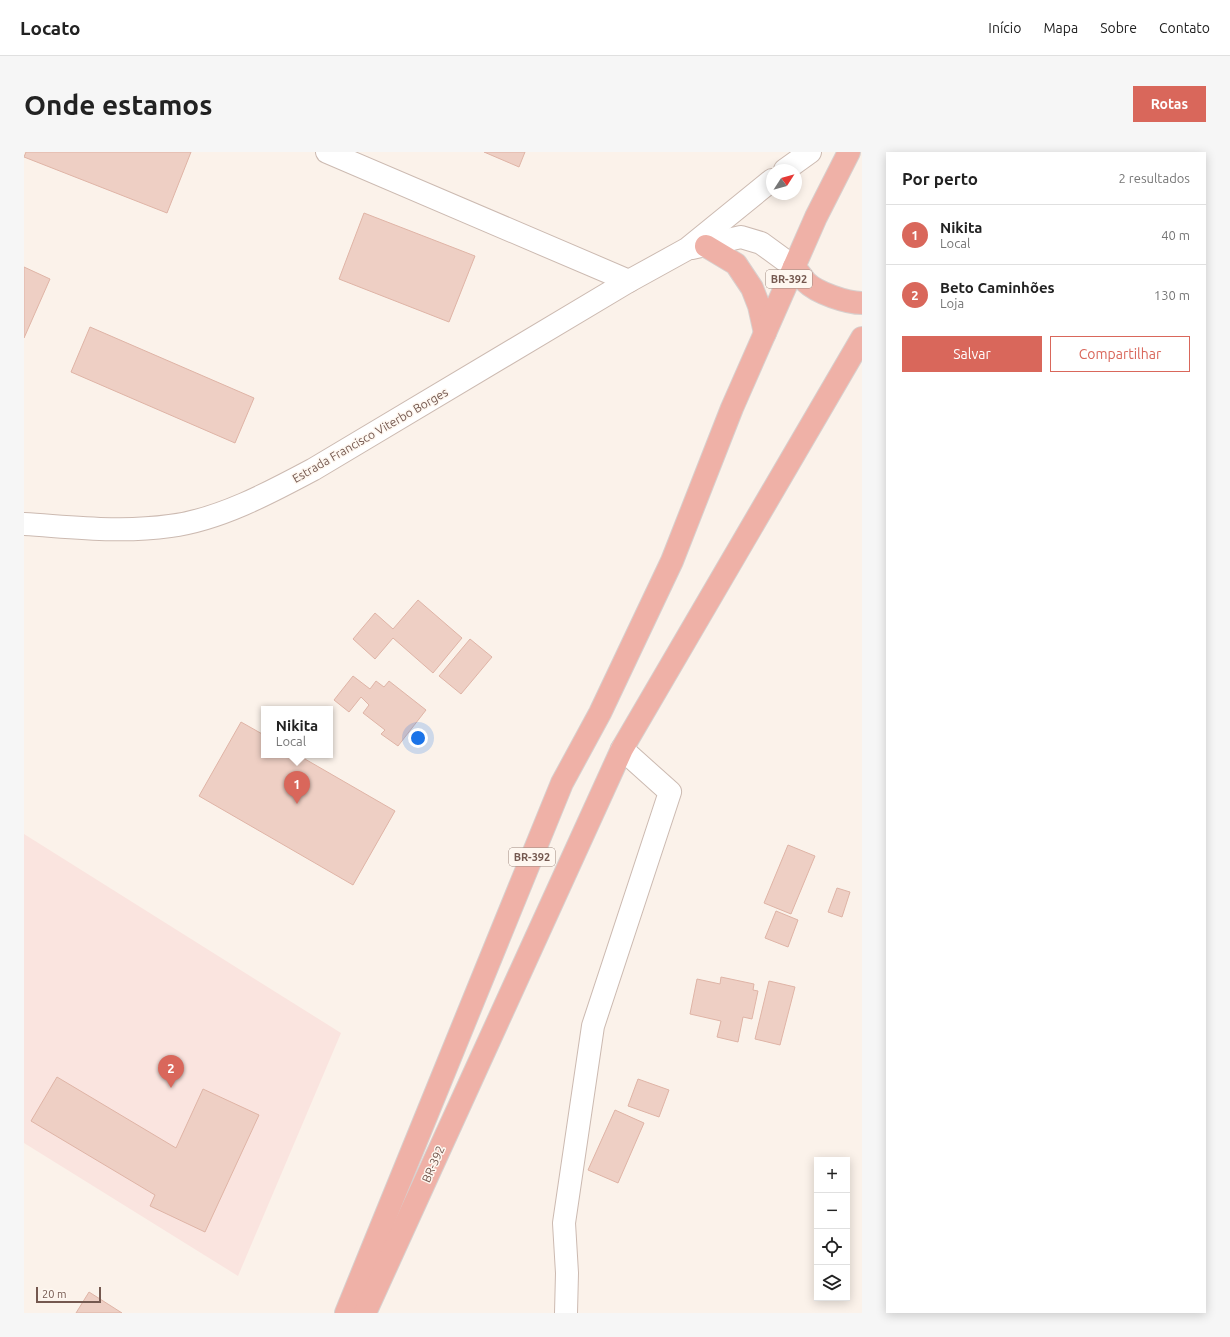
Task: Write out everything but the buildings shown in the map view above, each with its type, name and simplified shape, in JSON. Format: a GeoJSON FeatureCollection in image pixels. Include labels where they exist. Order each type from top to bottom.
{"type":"FeatureCollection","features":[{"type":"Feature","properties":{"kind":"highway","name":"BR-392"},"geometry":{"type":"LineString","coordinates":[[346,1313],[562,783],[600,713],[672,561],[732,408],[816,217],[849,152]]}},
{"type":"Feature","properties":{"kind":"highway"},"geometry":{"type":"LineString","coordinates":[[696,247],[736,264],[752,288],[759,306],[765,333]]}},
{"type":"Feature","properties":{"kind":"highway"},"geometry":{"type":"LineString","coordinates":[[794,267],[807,283],[839,299],[862,303]]}},
{"type":"Feature","properties":{"kind":"highway","name":"BR-392"},"geometry":{"type":"LineString","coordinates":[[366,1313],[622,749],[862,338]]}},
{"type":"Feature","properties":{"kind":"street"},"geometry":{"type":"LineString","coordinates":[[327,152],[629,281]]}},
{"type":"Feature","properties":{"kind":"street"},"geometry":{"type":"LineString","coordinates":[[793,164],[810,152]]}},
{"type":"Feature","properties":{"kind":"street","name":"Estrada Francisco Viterbo Borges"},"geometry":{"type":"LineString","coordinates":[[696,247],[766,185]]}},
{"type":"Feature","properties":{"kind":"street","name":"Estrada Francisco Viterbo Borges"},"geometry":{"type":"LineString","coordinates":[[24,524],[117,530],[171,526],[214,515],[261,497],[314,469],[629,281],[696,247],[741,237],[761,243],[794,267]]}},
{"type":"Feature","properties":{"kind":"street"},"geometry":{"type":"LineString","coordinates":[[566,1313],[567,1273],[564,1223],[593,1026],[670,792],[622,749]]}},
{"type":"Feature","properties":{"kind":"shaded area"},"geometry":{"type":"Polygon","coordinates":[[[24,834],[341,1033],[238,1276],[24,1143],[24,834]]]}},
{"type":"Feature","properties":{"kind":"place","name":"Nikita"},"geometry":{"type":"Point","coordinates":[297,804]}},
{"type":"Feature","properties":{"kind":"place","name":"Beto Caminhões"},"geometry":{"type":"Point","coordinates":[171,1088]}}]}
